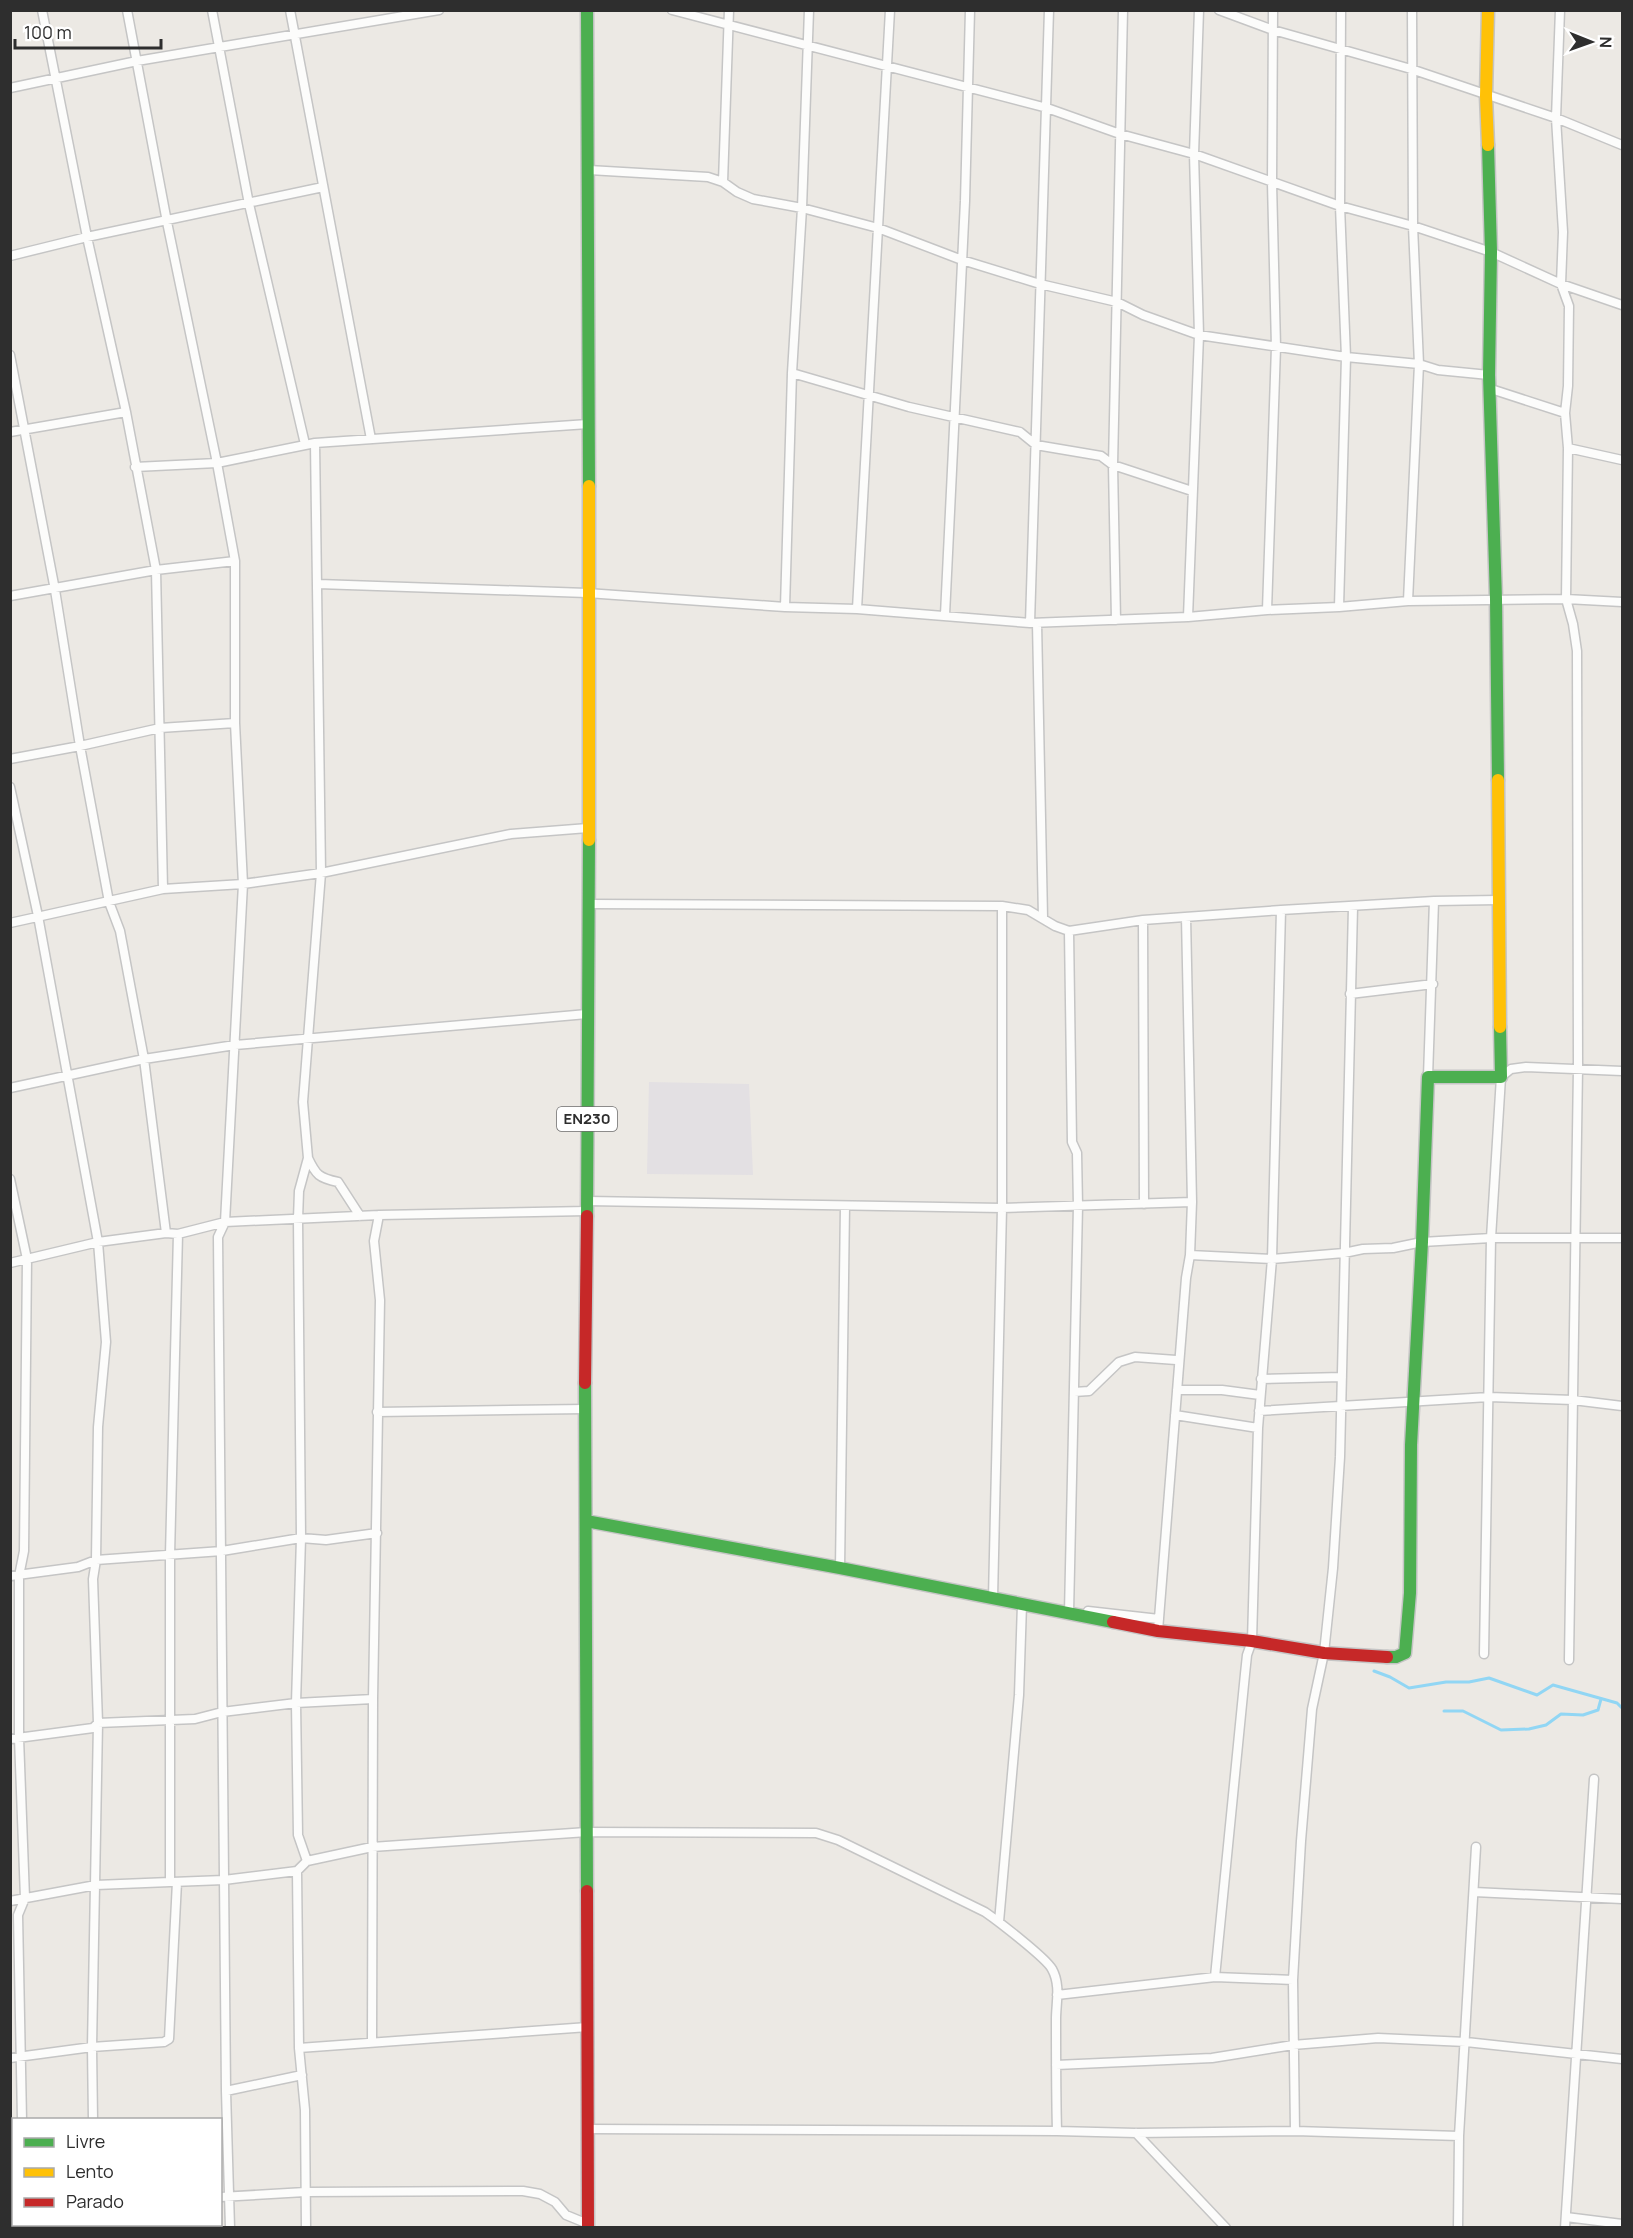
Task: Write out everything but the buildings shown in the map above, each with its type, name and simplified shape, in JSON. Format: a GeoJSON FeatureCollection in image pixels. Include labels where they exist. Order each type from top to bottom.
{"type":"FeatureCollection","features":[{"type":"Feature","properties":{"kind":"street"},"geometry":{"type":"LineString","coordinates":[[42,10],[87,237],[126,412],[156,570],[164,889]]}},
{"type":"Feature","properties":{"kind":"street"},"geometry":{"type":"LineString","coordinates":[[127,10],[235,561],[235,723],[243,884],[225,1222],[218,1237],[225,2197],[230,2228]]}},
{"type":"Feature","properties":{"kind":"street"},"geometry":{"type":"LineString","coordinates":[[212,10],[249,204],[304,444]]}},
{"type":"Feature","properties":{"kind":"street"},"geometry":{"type":"LineString","coordinates":[[290,10],[371,439]]}},
{"type":"Feature","properties":{"kind":"street"},"geometry":{"type":"LineString","coordinates":[[362,10],[363,22]]}},
{"type":"Feature","properties":{"kind":"street"},"geometry":{"type":"LineString","coordinates":[[10,88],[137,61],[439,10]]}},
{"type":"Feature","properties":{"kind":"street","name":"EN230"},"geometry":{"type":"LineString","coordinates":[[587,10],[589,904],[585,1409],[588,2226]]}},
{"type":"Feature","properties":{"kind":"street"},"geometry":{"type":"LineString","coordinates":[[672,10],[1047,108],[1120,134],[1194,154],[1340,206],[1413,226],[1491,252],[1561,284],[1623,305]]}},
{"type":"Feature","properties":{"kind":"street"},"geometry":{"type":"LineString","coordinates":[[723,182],[729,10]]}},
{"type":"Feature","properties":{"kind":"street"},"geometry":{"type":"LineString","coordinates":[[785,607],[792,374],[802,208],[809,10]]}},
{"type":"Feature","properties":{"kind":"street"},"geometry":{"type":"LineString","coordinates":[[857,609],[890,10]]}},
{"type":"Feature","properties":{"kind":"street"},"geometry":{"type":"LineString","coordinates":[[945,615],[956,419],[970,10]]}},
{"type":"Feature","properties":{"kind":"street"},"geometry":{"type":"LineString","coordinates":[[1043,918],[1033,623],[1035,445],[1049,10]]}},
{"type":"Feature","properties":{"kind":"street"},"geometry":{"type":"LineString","coordinates":[[1116,620],[1113,465],[1123,10]]}},
{"type":"Feature","properties":{"kind":"street"},"geometry":{"type":"LineString","coordinates":[[1188,617],[1199,335],[1194,154],[1199,10]]}},
{"type":"Feature","properties":{"kind":"street"},"geometry":{"type":"LineString","coordinates":[[1219,10],[1273,30],[1411,69],[1556,118],[1623,145]]}},
{"type":"Feature","properties":{"kind":"street"},"geometry":{"type":"LineString","coordinates":[[1267,610],[1276,348],[1272,183],[1273,10]]}},
{"type":"Feature","properties":{"kind":"street"},"geometry":{"type":"LineString","coordinates":[[1339,607],[1346,357],[1340,206],[1341,10]]}},
{"type":"Feature","properties":{"kind":"street"},"geometry":{"type":"LineString","coordinates":[[1408,601],[1419,364],[1413,226],[1412,10]]}},
{"type":"Feature","properties":{"kind":"street"},"geometry":{"type":"LineString","coordinates":[[1485,1654],[1491,1238],[1501,1077],[1496,599],[1490,375],[1491,252],[1486,96],[1488,10]]}},
{"type":"Feature","properties":{"kind":"street"},"geometry":{"type":"LineString","coordinates":[[1560,10],[1556,118],[1563,232],[1561,284],[1569,306],[1568,386],[1565,413],[1568,448],[1566,598],[1574,624],[1577,651],[1578,1068],[1569,1660]]}},
{"type":"Feature","properties":{"kind":"street"},"geometry":{"type":"LineString","coordinates":[[589,170],[708,177],[723,182],[753,199],[802,208],[878,228],[962,260],[1040,284],[1117,303],[1137,313],[1199,335],[1276,348],[1419,364],[1438,370],[1490,375]]}},
{"type":"Feature","properties":{"kind":"street"},"geometry":{"type":"LineString","coordinates":[[10,256],[87,237],[167,222],[323,187]]}},
{"type":"Feature","properties":{"kind":"street"},"geometry":{"type":"LineString","coordinates":[[10,355],[55,590],[80,746],[109,902],[120,931],[144,1059],[166,1233]]}},
{"type":"Feature","properties":{"kind":"street"},"geometry":{"type":"LineString","coordinates":[[792,374],[956,419],[1020,432],[1035,445],[1101,456],[1113,465],[1192,491]]}},
{"type":"Feature","properties":{"kind":"street"},"geometry":{"type":"LineString","coordinates":[[1491,389],[1565,413]]}},
{"type":"Feature","properties":{"kind":"street"},"geometry":{"type":"LineString","coordinates":[[10,432],[126,412]]}},
{"type":"Feature","properties":{"kind":"street"},"geometry":{"type":"LineString","coordinates":[[135,467],[217,463],[304,444],[588,424]]}},
{"type":"Feature","properties":{"kind":"street"},"geometry":{"type":"LineString","coordinates":[[315,443],[321,873],[303,1102],[308,1158],[315,1174],[326,1180],[338,1182],[360,1216]]}},
{"type":"Feature","properties":{"kind":"street"},"geometry":{"type":"LineString","coordinates":[[1568,448],[1623,460]]}},
{"type":"Feature","properties":{"kind":"street"},"geometry":{"type":"LineString","coordinates":[[10,596],[55,590],[156,570],[235,561]]}},
{"type":"Feature","properties":{"kind":"street"},"geometry":{"type":"LineString","coordinates":[[318,584],[587,593],[785,607],[857,609],[1033,623],[1188,617],[1408,601],[1566,598],[1623,602]]}},
{"type":"Feature","properties":{"kind":"street"},"geometry":{"type":"LineString","coordinates":[[10,759],[160,728],[235,723]]}},
{"type":"Feature","properties":{"kind":"street"},"geometry":{"type":"LineString","coordinates":[[10,787],[39,916],[99,1242],[106,1342],[98,1427],[96,1560],[93,1579],[98,1723],[92,2047],[93,2118]]}},
{"type":"Feature","properties":{"kind":"street"},"geometry":{"type":"LineString","coordinates":[[10,923],[164,889],[243,884],[321,873],[511,834],[588,828]]}},
{"type":"Feature","properties":{"kind":"street"},"geometry":{"type":"LineString","coordinates":[[589,904],[1002,906],[1028,910],[1055,926],[1069,930],[1143,920],[1281,910],[1434,901],[1498,900]]}},
{"type":"Feature","properties":{"kind":"street"},"geometry":{"type":"LineString","coordinates":[[586,1521],[1022,1604],[1324,1653],[1396,1657],[1405,1653],[1410,1593],[1413,1401],[1422,1242],[1434,901]]}},
{"type":"Feature","properties":{"kind":"street"},"geometry":{"type":"LineString","coordinates":[[993,1598],[1002,1208],[1002,906]]}},
{"type":"Feature","properties":{"kind":"street"},"geometry":{"type":"LineString","coordinates":[[1295,2131],[1293,1980],[1301,1841],[1312,1709],[1324,1653],[1333,1568],[1342,1407],[1353,907]]}},
{"type":"Feature","properties":{"kind":"street"},"geometry":{"type":"LineString","coordinates":[[1215,1977],[1247,1655],[1252,1641],[1258,1428],[1272,1259],[1281,910]]}},
{"type":"Feature","properties":{"kind":"street"},"geometry":{"type":"LineString","coordinates":[[1158,1625],[1186,1278],[1190,1255],[1192,1202],[1185,917]]}},
{"type":"Feature","properties":{"kind":"street"},"geometry":{"type":"LineString","coordinates":[[1143,920],[1144,1204]]}},
{"type":"Feature","properties":{"kind":"street"},"geometry":{"type":"LineString","coordinates":[[1069,930],[1072,1142],[1077,1153],[1078,1206],[1069,1610]]}},
{"type":"Feature","properties":{"kind":"street"},"geometry":{"type":"LineString","coordinates":[[1350,994],[1432,984]]}},
{"type":"Feature","properties":{"kind":"street"},"geometry":{"type":"LineString","coordinates":[[10,1088],[144,1059],[235,1045],[587,1014]]}},
{"type":"Feature","properties":{"kind":"street"},"geometry":{"type":"LineString","coordinates":[[1428,1077],[1501,1077],[1511,1069],[1526,1067],[1623,1071]]}},
{"type":"Feature","properties":{"kind":"street"},"geometry":{"type":"LineString","coordinates":[[307,1861],[298,1835],[296,1703],[301,1538],[298,1219],[299,1191],[308,1158]]}},
{"type":"Feature","properties":{"kind":"street"},"geometry":{"type":"LineString","coordinates":[[10,1179],[27,1258],[24,1551],[15,1576],[14,1738],[25,1898],[18,1915],[22,2118]]}},
{"type":"Feature","properties":{"kind":"street"},"geometry":{"type":"LineString","coordinates":[[10,1263],[99,1242],[166,1233],[177,1234],[225,1222],[588,1206],[1002,1208],[1192,1202]]}},
{"type":"Feature","properties":{"kind":"street"},"geometry":{"type":"LineString","coordinates":[[840,1568],[844,1206]]}},
{"type":"Feature","properties":{"kind":"street"},"geometry":{"type":"LineString","coordinates":[[372,2042],[373,1699],[380,1300],[374,1241],[378,1215]]}},
{"type":"Feature","properties":{"kind":"street"},"geometry":{"type":"LineString","coordinates":[[10,2058],[92,2047],[164,2042],[169,2039],[174,1882],[169,1719],[177,1234]]}},
{"type":"Feature","properties":{"kind":"street"},"geometry":{"type":"LineString","coordinates":[[1190,1255],[1272,1259],[1393,1248],[1422,1242],[1491,1238],[1623,1238]]}},
{"type":"Feature","properties":{"kind":"street"},"geometry":{"type":"LineString","coordinates":[[1074,1392],[1089,1391],[1119,1362],[1135,1357],[1176,1360]]}},
{"type":"Feature","properties":{"kind":"street"},"geometry":{"type":"LineString","coordinates":[[1262,1379],[1342,1377]]}},
{"type":"Feature","properties":{"kind":"street"},"geometry":{"type":"LineString","coordinates":[[1178,1390],[1222,1390],[1260,1395]]}},
{"type":"Feature","properties":{"kind":"street"},"geometry":{"type":"LineString","coordinates":[[1259,1411],[1489,1397],[1573,1400],[1623,1406]]}},
{"type":"Feature","properties":{"kind":"street"},"geometry":{"type":"LineString","coordinates":[[378,1412],[585,1409]]}},
{"type":"Feature","properties":{"kind":"street"},"geometry":{"type":"LineString","coordinates":[[1175,1415],[1258,1428]]}},
{"type":"Feature","properties":{"kind":"street"},"geometry":{"type":"LineString","coordinates":[[15,1576],[78,1567],[96,1560],[222,1551],[301,1538],[326,1540],[377,1533]]}},
{"type":"Feature","properties":{"kind":"street"},"geometry":{"type":"LineString","coordinates":[[999,1922],[1019,1695],[1022,1604]]}},
{"type":"Feature","properties":{"kind":"street"},"geometry":{"type":"LineString","coordinates":[[14,1738],[93,1728],[98,1723],[195,1719],[222,1712],[296,1703],[373,1699]]}},
{"type":"Feature","properties":{"kind":"street"},"geometry":{"type":"LineString","coordinates":[[1565,2228],[1594,1779]]}},
{"type":"Feature","properties":{"kind":"street"},"geometry":{"type":"LineString","coordinates":[[10,1901],[96,1885],[224,1880],[297,1871],[307,1861],[372,1847],[587,1832],[816,1833],[869,1854],[986,1912],[1052,1968],[1056,1979],[1057,1995],[1057,2130]]}},
{"type":"Feature","properties":{"kind":"street"},"geometry":{"type":"LineString","coordinates":[[1458,2228],[1459,2136],[1476,1847]]}},
{"type":"Feature","properties":{"kind":"street"},"geometry":{"type":"LineString","coordinates":[[297,1871],[299,2048],[305,2110],[306,2228]]}},
{"type":"Feature","properties":{"kind":"street"},"geometry":{"type":"LineString","coordinates":[[1474,1892],[1623,1899]]}},
{"type":"Feature","properties":{"kind":"street"},"geometry":{"type":"LineString","coordinates":[[1057,1995],[1215,1977],[1293,1980]]}},
{"type":"Feature","properties":{"kind":"street"},"geometry":{"type":"LineString","coordinates":[[299,2048],[588,2027]]}},
{"type":"Feature","properties":{"kind":"street"},"geometry":{"type":"LineString","coordinates":[[1056,2064],[1212,2058],[1293,2045],[1378,2038],[1466,2042],[1623,2059]]}},
{"type":"Feature","properties":{"kind":"street"},"geometry":{"type":"LineString","coordinates":[[226,2091],[302,2075]]}},
{"type":"Feature","properties":{"kind":"street"},"geometry":{"type":"LineString","coordinates":[[588,2129],[1057,2130],[1136,2133],[1295,2131],[1459,2136]]}},
{"type":"Feature","properties":{"kind":"street"},"geometry":{"type":"LineString","coordinates":[[1136,2133],[1226,2228]]}},
{"type":"Feature","properties":{"kind":"street"},"geometry":{"type":"LineString","coordinates":[[225,2197],[305,2192],[523,2191],[548,2198],[555,2202],[566,2215],[588,2226]]}},
{"type":"Feature","properties":{"kind":"street"},"geometry":{"type":"LineString","coordinates":[[1566,2217],[1623,2224]]}},
{"type":"Feature","properties":{"kind":"shaded area"},"geometry":{"type":"Polygon","coordinates":[[[649,1082],[749,1084],[753,1175],[647,1174],[649,1082]]]}},
{"type":"Feature","properties":{"kind":"waterway"},"geometry":{"type":"LineString","coordinates":[[1374,1671],[1409,1688],[1489,1678],[1537,1695],[1553,1685],[1617,1703],[1622,1708]]}},
{"type":"Feature","properties":{"kind":"waterway"},"geometry":{"type":"LineString","coordinates":[[1444,1711],[1463,1711],[1501,1730],[1529,1729],[1546,1725],[1561,1714],[1583,1715],[1598,1710],[1601,1699]]}},
{"type":"Feature","properties":{"kind":"traffic: fast"},"geometry":{"type":"LineString","coordinates":[[587,10],[589,486]]}},
{"type":"Feature","properties":{"kind":"traffic: fast"},"geometry":{"type":"LineString","coordinates":[[1488,145],[1491,252],[1489,375],[1496,599],[1498,780]]}},
{"type":"Feature","properties":{"kind":"traffic: fast"},"geometry":{"type":"LineString","coordinates":[[587,1216],[589,840]]}},
{"type":"Feature","properties":{"kind":"traffic: fast"},"geometry":{"type":"LineString","coordinates":[[1387,1657],[1396,1657],[1405,1653],[1410,1593],[1411,1445],[1428,1077],[1501,1077],[1500,1027]]}},
{"type":"Feature","properties":{"kind":"traffic: fast"},"geometry":{"type":"LineString","coordinates":[[585,1383],[587,1891]]}},
{"type":"Feature","properties":{"kind":"traffic: fast"},"geometry":{"type":"LineString","coordinates":[[586,1521],[1113,1622]]}},
{"type":"Feature","properties":{"kind":"traffic: slow"},"geometry":{"type":"LineString","coordinates":[[1488,10],[1486,96],[1488,145]]}},
{"type":"Feature","properties":{"kind":"traffic: slow"},"geometry":{"type":"LineString","coordinates":[[589,486],[589,840]]}},
{"type":"Feature","properties":{"kind":"traffic: slow"},"geometry":{"type":"LineString","coordinates":[[1498,780],[1500,1027]]}},
{"type":"Feature","properties":{"kind":"traffic: jam"},"geometry":{"type":"LineString","coordinates":[[585,1383],[587,1216]]}},
{"type":"Feature","properties":{"kind":"traffic: jam"},"geometry":{"type":"LineString","coordinates":[[1113,1622],[1158,1631],[1252,1641],[1324,1653],[1387,1657]]}},
{"type":"Feature","properties":{"kind":"traffic: jam"},"geometry":{"type":"LineString","coordinates":[[587,1891],[588,2228]]}}]}
